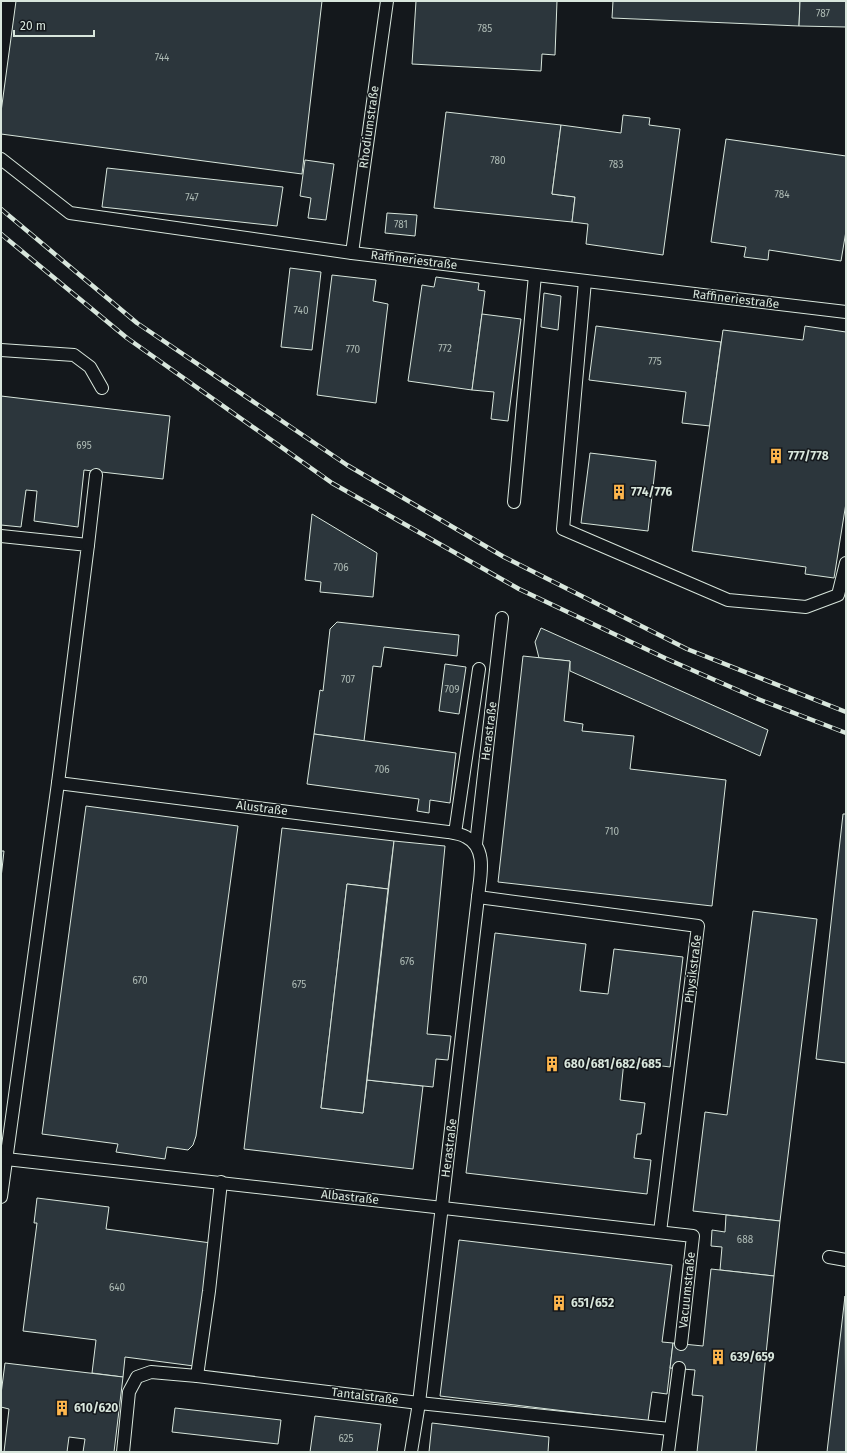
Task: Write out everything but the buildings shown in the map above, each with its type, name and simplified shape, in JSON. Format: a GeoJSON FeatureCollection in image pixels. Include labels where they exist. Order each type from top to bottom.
{"type":"FeatureCollection","features":[{"type":"Feature","properties":{"kind":"lane","name":"Rhodiumstraße"},"geometry":{"type":"LineString","coordinates":[[352,253],[387,1]]}},
{"type":"Feature","properties":{"kind":"lane","name":"Raffineriestraße"},"geometry":{"type":"LineString","coordinates":[[1,159],[70,213],[352,253],[846,312]]}},
{"type":"Feature","properties":{"kind":"lane"},"geometry":{"type":"LineString","coordinates":[[514,502],[535,275]]}},
{"type":"Feature","properties":{"kind":"lane"},"geometry":{"type":"LineString","coordinates":[[585,281],[563,529],[728,600],[806,607],[838,595],[846,563]]}},
{"type":"Feature","properties":{"kind":"lane"},"geometry":{"type":"LineString","coordinates":[[1,350],[74,354],[90,367],[102,388]]}},
{"type":"Feature","properties":{"kind":"lane"},"geometry":{"type":"LineString","coordinates":[[1,1197],[58,783],[96,475]]}},
{"type":"Feature","properties":{"kind":"lane"},"geometry":{"type":"LineString","coordinates":[[1,536],[88,545]]}},
{"type":"Feature","properties":{"kind":"lane","name":"Herastraße"},"geometry":{"type":"LineString","coordinates":[[412,1452],[478,897],[481,857],[466,838],[502,618]]}},
{"type":"Feature","properties":{"kind":"lane"},"geometry":{"type":"LineString","coordinates":[[466,838],[479,669]]}},
{"type":"Feature","properties":{"kind":"lane","name":"Alustraße"},"geometry":{"type":"LineString","coordinates":[[58,783],[466,838]]}},
{"type":"Feature","properties":{"kind":"lane","name":"Physikstraße"},"geometry":{"type":"LineString","coordinates":[[478,897],[698,926],[660,1232]]}},
{"type":"Feature","properties":{"kind":"lane","name":"Albastraße"},"geometry":{"type":"LineString","coordinates":[[6,1158],[693,1236]]}},
{"type":"Feature","properties":{"kind":"lane"},"geometry":{"type":"LineString","coordinates":[[197,1376],[209,1291],[221,1182]]}},
{"type":"Feature","properties":{"kind":"lane","name":"Vacuumstraße"},"geometry":{"type":"LineString","coordinates":[[681,1344],[693,1236]]}},
{"type":"Feature","properties":{"kind":"lane"},"geometry":{"type":"LineString","coordinates":[[829,1257],[846,1260]]}},
{"type":"Feature","properties":{"kind":"lane"},"geometry":{"type":"LineString","coordinates":[[668,1452],[679,1368]]}},
{"type":"Feature","properties":{"kind":"lane","name":"Tantalstraße"},"geometry":{"type":"LineString","coordinates":[[123,1452],[129,1392],[137,1377],[152,1372],[197,1376],[419,1403],[670,1429]]}},
{"type":"Feature","properties":{"kind":"railway"},"geometry":{"type":"LineString","coordinates":[[1,209],[137,323],[347,465],[504,557],[687,649],[846,712]]}},
{"type":"Feature","properties":{"kind":"railway"},"geometry":{"type":"LineString","coordinates":[[1,234],[127,338],[332,483],[519,589],[667,659],[758,699],[846,733]]}},
{"type":"Feature","properties":{"kind":"place","name":"777/778"},"geometry":{"type":"Point","coordinates":[776,456]}},
{"type":"Feature","properties":{"kind":"place","name":"774/776"},"geometry":{"type":"Point","coordinates":[619,492]}},
{"type":"Feature","properties":{"kind":"place","name":"680/681/682/685"},"geometry":{"type":"Point","coordinates":[552,1064]}},
{"type":"Feature","properties":{"kind":"place","name":"651/652"},"geometry":{"type":"Point","coordinates":[559,1303]}},
{"type":"Feature","properties":{"kind":"place","name":"639/659"},"geometry":{"type":"Point","coordinates":[718,1357]}},
{"type":"Feature","properties":{"kind":"place","name":"610/620"},"geometry":{"type":"Point","coordinates":[62,1408]}}]}
